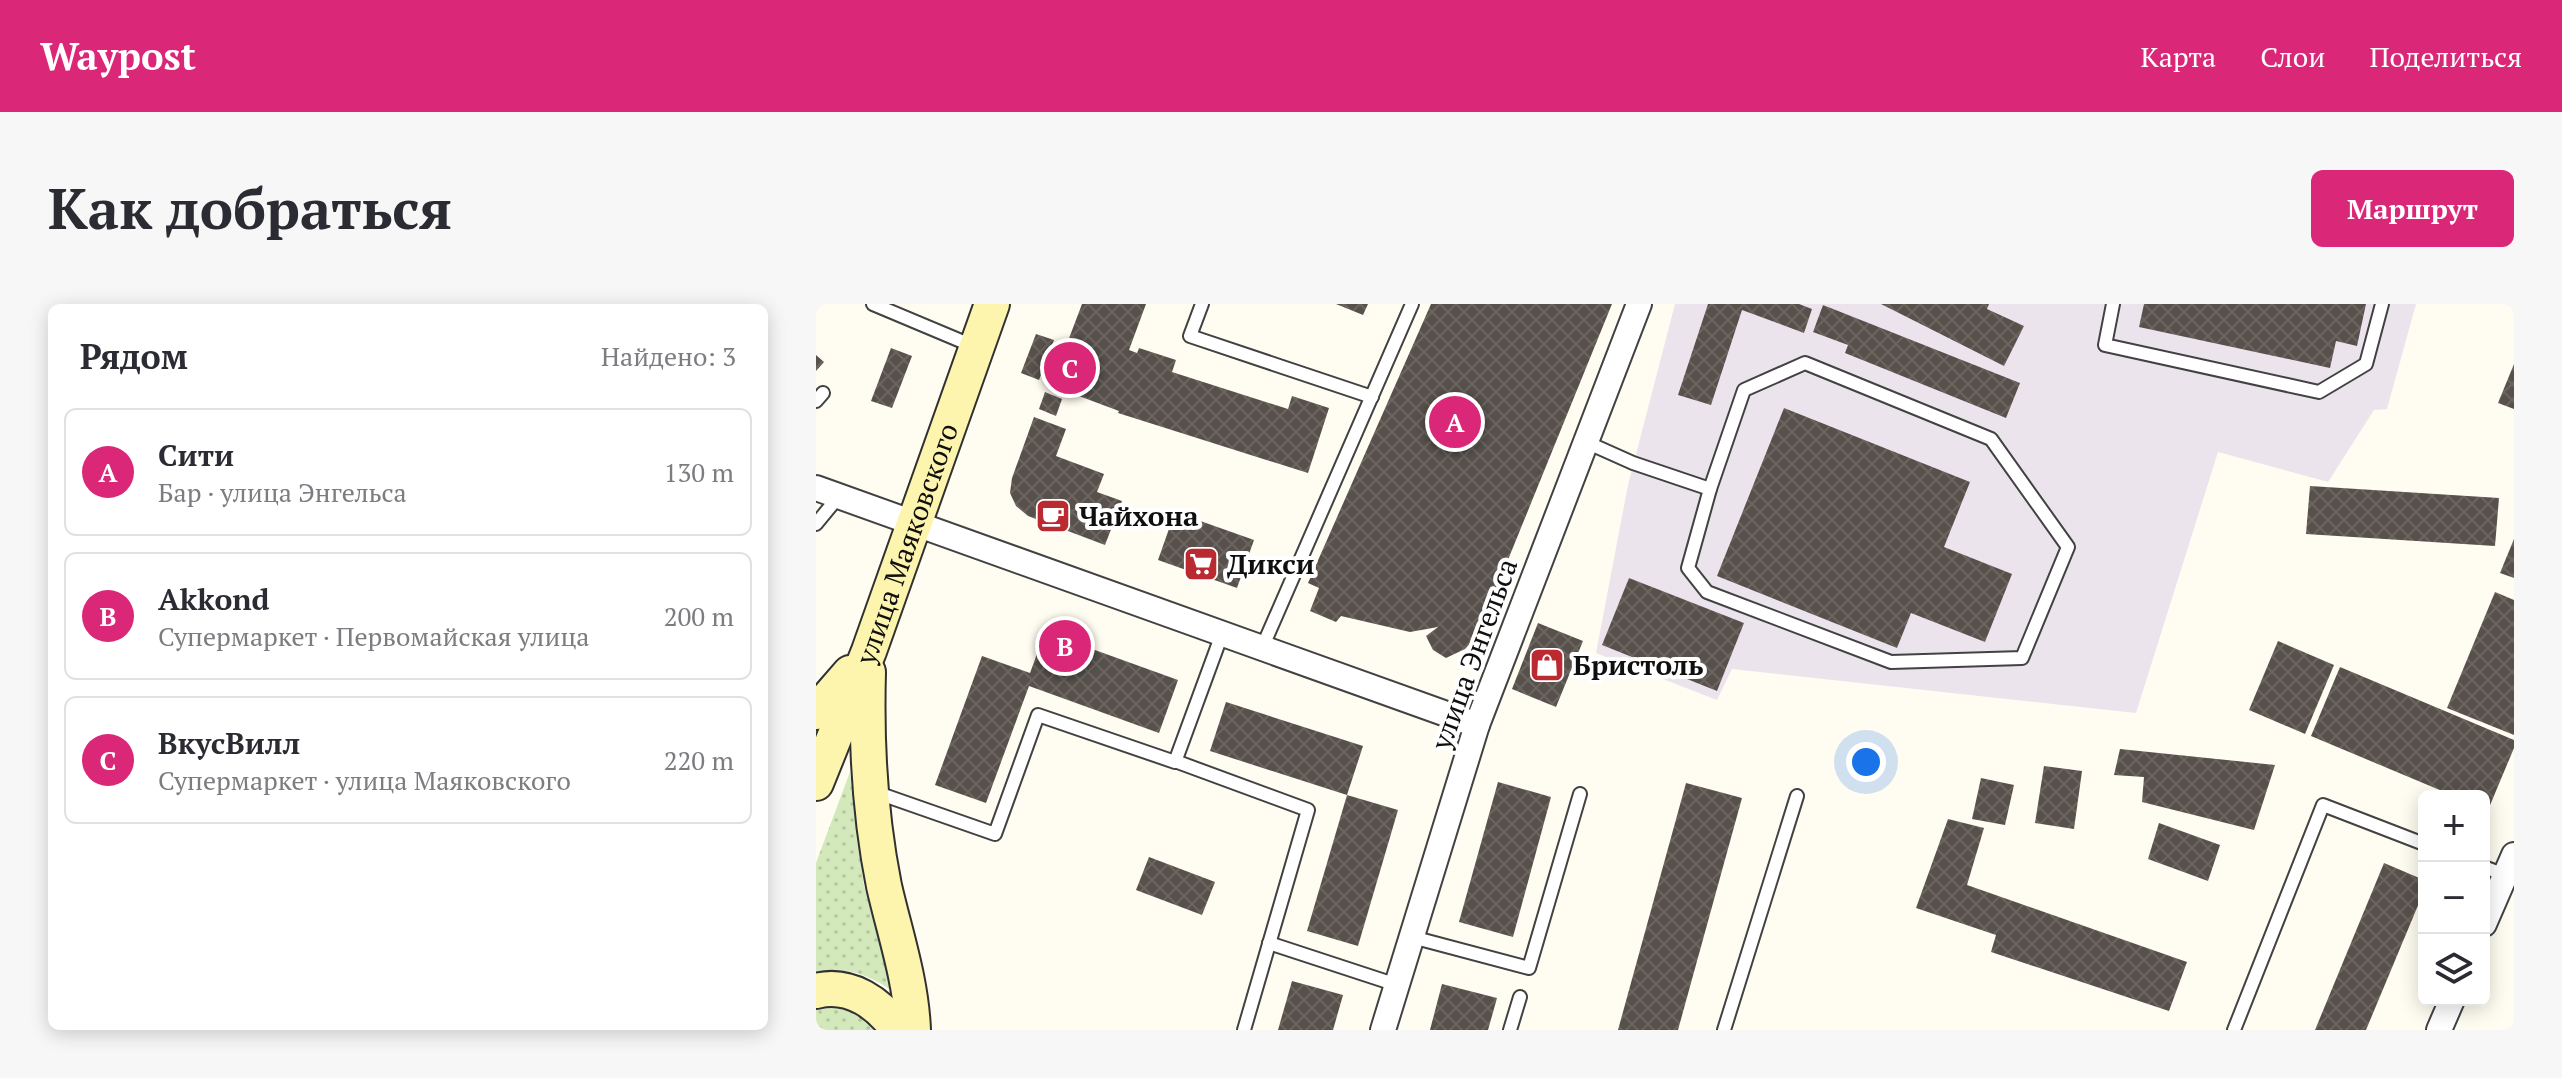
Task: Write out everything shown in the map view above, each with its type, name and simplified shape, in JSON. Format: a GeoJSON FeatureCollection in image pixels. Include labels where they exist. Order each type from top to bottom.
{"type":"FeatureCollection","features":[{"type":"Feature","properties":{"kind":"street","name":"улица Маяковского"},"geometry":{"type":"LineString","coordinates":[[816,783],[869,651],[992,304]]}},
{"type":"Feature","properties":{"kind":"street","name":"улица Энгельса"},"geometry":{"type":"LineString","coordinates":[[1383,1030],[1477,725],[1639,304]]}},
{"type":"Feature","properties":{"kind":"street"},"geometry":{"type":"LineString","coordinates":[[827,492],[1477,725]]}},
{"type":"Feature","properties":{"kind":"street"},"geometry":{"type":"LineString","coordinates":[[816,712],[869,651]]}},
{"type":"Feature","properties":{"kind":"street"},"geometry":{"type":"LineString","coordinates":[[869,651],[867,724],[872,791],[884,883],[911,995],[913,1030]]}},
{"type":"Feature","properties":{"kind":"street"},"geometry":{"type":"LineString","coordinates":[[2490,904],[2501,866]]}},
{"type":"Feature","properties":{"kind":"street"},"geometry":{"type":"LineString","coordinates":[[816,991],[846,991],[869,999],[888,1015],[898,1030]]}},
{"type":"Feature","properties":{"kind":"street"},"geometry":{"type":"LineString","coordinates":[[2439,1030],[2449,1006]]}},
{"type":"Feature","properties":{"kind":"lane"},"geometry":{"type":"LineString","coordinates":[[873,304],[976,347]]}},
{"type":"Feature","properties":{"kind":"lane"},"geometry":{"type":"LineString","coordinates":[[1202,304],[1190,336],[1372,397]]}},
{"type":"Feature","properties":{"kind":"lane"},"geometry":{"type":"LineString","coordinates":[[1262,648],[1412,304]]}},
{"type":"Feature","properties":{"kind":"lane"},"geometry":{"type":"LineString","coordinates":[[2113,304],[2105,345],[2319,392],[2366,364],[2382,304]]}},
{"type":"Feature","properties":{"kind":"lane"},"geometry":{"type":"LineString","coordinates":[[1805,363],[1991,439],[2068,547],[2022,658],[1891,662],[1707,592],[1688,568],[1710,489],[1744,390],[1805,363]]}},
{"type":"Feature","properties":{"kind":"lane"},"geometry":{"type":"LineString","coordinates":[[1586,442],[1633,463],[1710,489]]}},
{"type":"Feature","properties":{"kind":"lane"},"geometry":{"type":"LineString","coordinates":[[816,524],[827,492]]}},
{"type":"Feature","properties":{"kind":"lane"},"geometry":{"type":"LineString","coordinates":[[1175,761],[1222,634]]}},
{"type":"Feature","properties":{"kind":"lane"},"geometry":{"type":"LineString","coordinates":[[872,791],[995,834],[1038,715],[1308,810],[1244,1030]]}},
{"type":"Feature","properties":{"kind":"lane"},"geometry":{"type":"LineString","coordinates":[[1412,937],[1529,968],[1580,794]]}},
{"type":"Feature","properties":{"kind":"lane"},"geometry":{"type":"LineString","coordinates":[[1724,1030],[1797,796]]}},
{"type":"Feature","properties":{"kind":"lane"},"geometry":{"type":"LineString","coordinates":[[2234,1030],[2323,805],[2418,842]]}},
{"type":"Feature","properties":{"kind":"lane"},"geometry":{"type":"LineString","coordinates":[[1269,943],[1397,985]]}},
{"type":"Feature","properties":{"kind":"lane"},"geometry":{"type":"LineString","coordinates":[[1510,1030],[1520,997]]}},
{"type":"Feature","properties":{"kind":"shaded area"},"geometry":{"type":"Polygon","coordinates":[[[1675,304],[2416,304],[2387,409],[2374,410],[2328,482],[2218,452],[2136,713],[1732,669],[1717,700],[1596,653],[1628,485],[1675,304]]]}},
{"type":"Feature","properties":{"kind":"green space"},"geometry":{"type":"Polygon","coordinates":[[[850,772],[864,886],[895,993],[848,971],[816,972],[816,863],[850,772]]]}},
{"type":"Feature","properties":{"kind":"green space"},"geometry":{"type":"Polygon","coordinates":[[[816,1003],[844,1003],[881,1030],[816,1030],[816,1003]]]}},
{"type":"Feature","properties":{"kind":"building"},"geometry":{"type":"Polygon","coordinates":[[[1082,304],[1146,304],[1129,350],[1137,353],[1139,348],[1176,360],[1172,372],[1288,409],[1292,396],[1329,408],[1308,473],[1118,413],[1047,384],[1053,368],[1057,370],[1082,304]]]}},
{"type":"Feature","properties":{"kind":"building"},"geometry":{"type":"Polygon","coordinates":[[[1336,304],[1368,304],[1363,315],[1336,304]]]}},
{"type":"Feature","properties":{"kind":"building"},"geometry":{"type":"Polygon","coordinates":[[[1431,304],[1612,304],[1477,636],[1465,649],[1446,658],[1433,650],[1426,636],[1438,627],[1410,632],[1341,616],[1336,622],[1310,611],[1319,588],[1308,583],[1431,304]]]}},
{"type":"Feature","properties":{"kind":"building"},"geometry":{"type":"Polygon","coordinates":[[[1708,304],[1799,304],[1812,309],[1804,333],[1742,310],[1711,405],[1678,395],[1708,304]]]}},
{"type":"Feature","properties":{"kind":"building"},"geometry":{"type":"Polygon","coordinates":[[[1881,304],[1989,304],[1987,309],[2024,326],[2004,366],[1881,304]]]}},
{"type":"Feature","properties":{"kind":"building"},"geometry":{"type":"Polygon","coordinates":[[[2144,304],[2366,304],[2357,346],[2336,341],[2330,368],[2139,327],[2144,304]]]}},
{"type":"Feature","properties":{"kind":"building"},"geometry":{"type":"Polygon","coordinates":[[[1823,305],[2020,383],[2006,418],[1845,353],[1848,345],[1813,332],[1823,305]]]}},
{"type":"Feature","properties":{"kind":"building"},"geometry":{"type":"Polygon","coordinates":[[[1036,334],[1054,340],[1039,380],[1021,373],[1036,334]]]}},
{"type":"Feature","properties":{"kind":"building"},"geometry":{"type":"Polygon","coordinates":[[[891,348],[912,356],[892,408],[871,401],[891,348]]]}},
{"type":"Feature","properties":{"kind":"building"},"geometry":{"type":"Polygon","coordinates":[[[816,355],[824,362],[816,371],[816,355]]]}},
{"type":"Feature","properties":{"kind":"building"},"geometry":{"type":"Polygon","coordinates":[[[2514,364],[2514,409],[2498,403],[2514,364]]]}},
{"type":"Feature","properties":{"kind":"building"},"geometry":{"type":"Polygon","coordinates":[[[1045,392],[1062,399],[1056,416],[1039,409],[1045,392]]]}},
{"type":"Feature","properties":{"kind":"building"},"geometry":{"type":"Polygon","coordinates":[[[1784,408],[1970,482],[1944,547],[2012,574],[1985,642],[1911,613],[1897,648],[1717,576],[1784,408]]]}},
{"type":"Feature","properties":{"kind":"building"},"geometry":{"type":"Polygon","coordinates":[[[1034,417],[1066,429],[1056,456],[1104,474],[1097,492],[1122,501],[1105,545],[1028,516],[1016,506],[1010,493],[1012,478],[1034,417]]]}},
{"type":"Feature","properties":{"kind":"building"},"geometry":{"type":"Polygon","coordinates":[[[2310,486],[2499,498],[2495,546],[2306,534],[2310,486]]]}},
{"type":"Feature","properties":{"kind":"building"},"geometry":{"type":"Polygon","coordinates":[[[1175,512],[1254,540],[1237,588],[1158,560],[1175,512]]]}},
{"type":"Feature","properties":{"kind":"building"},"geometry":{"type":"Polygon","coordinates":[[[2514,539],[2514,578],[2500,573],[2514,539]]]}},
{"type":"Feature","properties":{"kind":"building"},"geometry":{"type":"Polygon","coordinates":[[[1629,578],[1744,623],[1717,691],[1602,645],[1629,578]]]}},
{"type":"Feature","properties":{"kind":"building"},"geometry":{"type":"Polygon","coordinates":[[[2495,592],[2514,600],[2514,735],[2447,708],[2495,592]]]}},
{"type":"Feature","properties":{"kind":"building","name":"Бристоль"},"geometry":{"type":"Polygon","coordinates":[[[1538,623],[1583,641],[1556,707],[1512,689],[1538,623]]]}},
{"type":"Feature","properties":{"kind":"building"},"geometry":{"type":"Polygon","coordinates":[[[1045,632],[1178,680],[1159,733],[1029,686],[986,803],[935,785],[982,656],[1030,673],[1045,632]]]}},
{"type":"Feature","properties":{"kind":"building"},"geometry":{"type":"Polygon","coordinates":[[[2278,641],[2334,665],[2305,734],[2249,710],[2278,641]]]}},
{"type":"Feature","properties":{"kind":"building"},"geometry":{"type":"Polygon","coordinates":[[[2340,667],[2514,740],[2514,748],[2490,805],[2490,790],[2440,790],[2311,736],[2340,667]]]}},
{"type":"Feature","properties":{"kind":"building"},"geometry":{"type":"Polygon","coordinates":[[[1226,702],[1363,746],[1347,795],[1210,751],[1226,702]]]}},
{"type":"Feature","properties":{"kind":"building"},"geometry":{"type":"Polygon","coordinates":[[[2120,749],[2275,765],[2254,830],[2142,802],[2144,777],[2114,775],[2120,749]]]}},
{"type":"Feature","properties":{"kind":"building"},"geometry":{"type":"Polygon","coordinates":[[[2044,766],[2082,771],[2074,829],[2035,823],[2044,766]]]}},
{"type":"Feature","properties":{"kind":"building"},"geometry":{"type":"Polygon","coordinates":[[[1981,778],[2014,785],[2005,825],[1972,819],[1981,778]]]}},
{"type":"Feature","properties":{"kind":"building"},"geometry":{"type":"Polygon","coordinates":[[[1498,782],[1551,797],[1513,937],[1459,922],[1498,782]]]}},
{"type":"Feature","properties":{"kind":"building"},"geometry":{"type":"Polygon","coordinates":[[[1686,783],[1742,798],[1678,1030],[1618,1030],[1686,783]]]}},
{"type":"Feature","properties":{"kind":"building"},"geometry":{"type":"Polygon","coordinates":[[[1347,795],[1398,810],[1358,946],[1307,931],[1347,795]]]}},
{"type":"Feature","properties":{"kind":"building"},"geometry":{"type":"Polygon","coordinates":[[[1948,819],[1984,828],[1967,885],[2187,962],[2169,1011],[1991,952],[1996,935],[1916,908],[1948,819]]]}},
{"type":"Feature","properties":{"kind":"building"},"geometry":{"type":"Polygon","coordinates":[[[2159,823],[2220,845],[2208,881],[2148,859],[2159,823]]]}},
{"type":"Feature","properties":{"kind":"building"},"geometry":{"type":"Polygon","coordinates":[[[1149,857],[1215,882],[1202,915],[1136,890],[1149,857]]]}},
{"type":"Feature","properties":{"kind":"building"},"geometry":{"type":"Polygon","coordinates":[[[2384,863],[2418,877],[2418,905],[2366,1030],[2315,1030],[2384,863]]]}},
{"type":"Feature","properties":{"kind":"building"},"geometry":{"type":"Polygon","coordinates":[[[1292,981],[1343,995],[1333,1030],[1278,1030],[1292,981]]]}},
{"type":"Feature","properties":{"kind":"building"},"geometry":{"type":"Polygon","coordinates":[[[1442,984],[1497,998],[1488,1030],[1430,1030],[1442,984]]]}},
{"type":"Feature","properties":{"kind":"place","name":"ВкусВилл"},"geometry":{"type":"Point","coordinates":[1070,368]}},
{"type":"Feature","properties":{"kind":"place","name":"Сити"},"geometry":{"type":"Point","coordinates":[1455,422]}},
{"type":"Feature","properties":{"kind":"place","name":"Чайхона"},"geometry":{"type":"Point","coordinates":[1053,516]}},
{"type":"Feature","properties":{"kind":"place","name":"Дикси"},"geometry":{"type":"Point","coordinates":[1201,564]}},
{"type":"Feature","properties":{"kind":"place","name":"Akkond"},"geometry":{"type":"Point","coordinates":[1065,646]}},
{"type":"Feature","properties":{"kind":"place","name":"Бристоль"},"geometry":{"type":"Point","coordinates":[1547,665]}}]}
